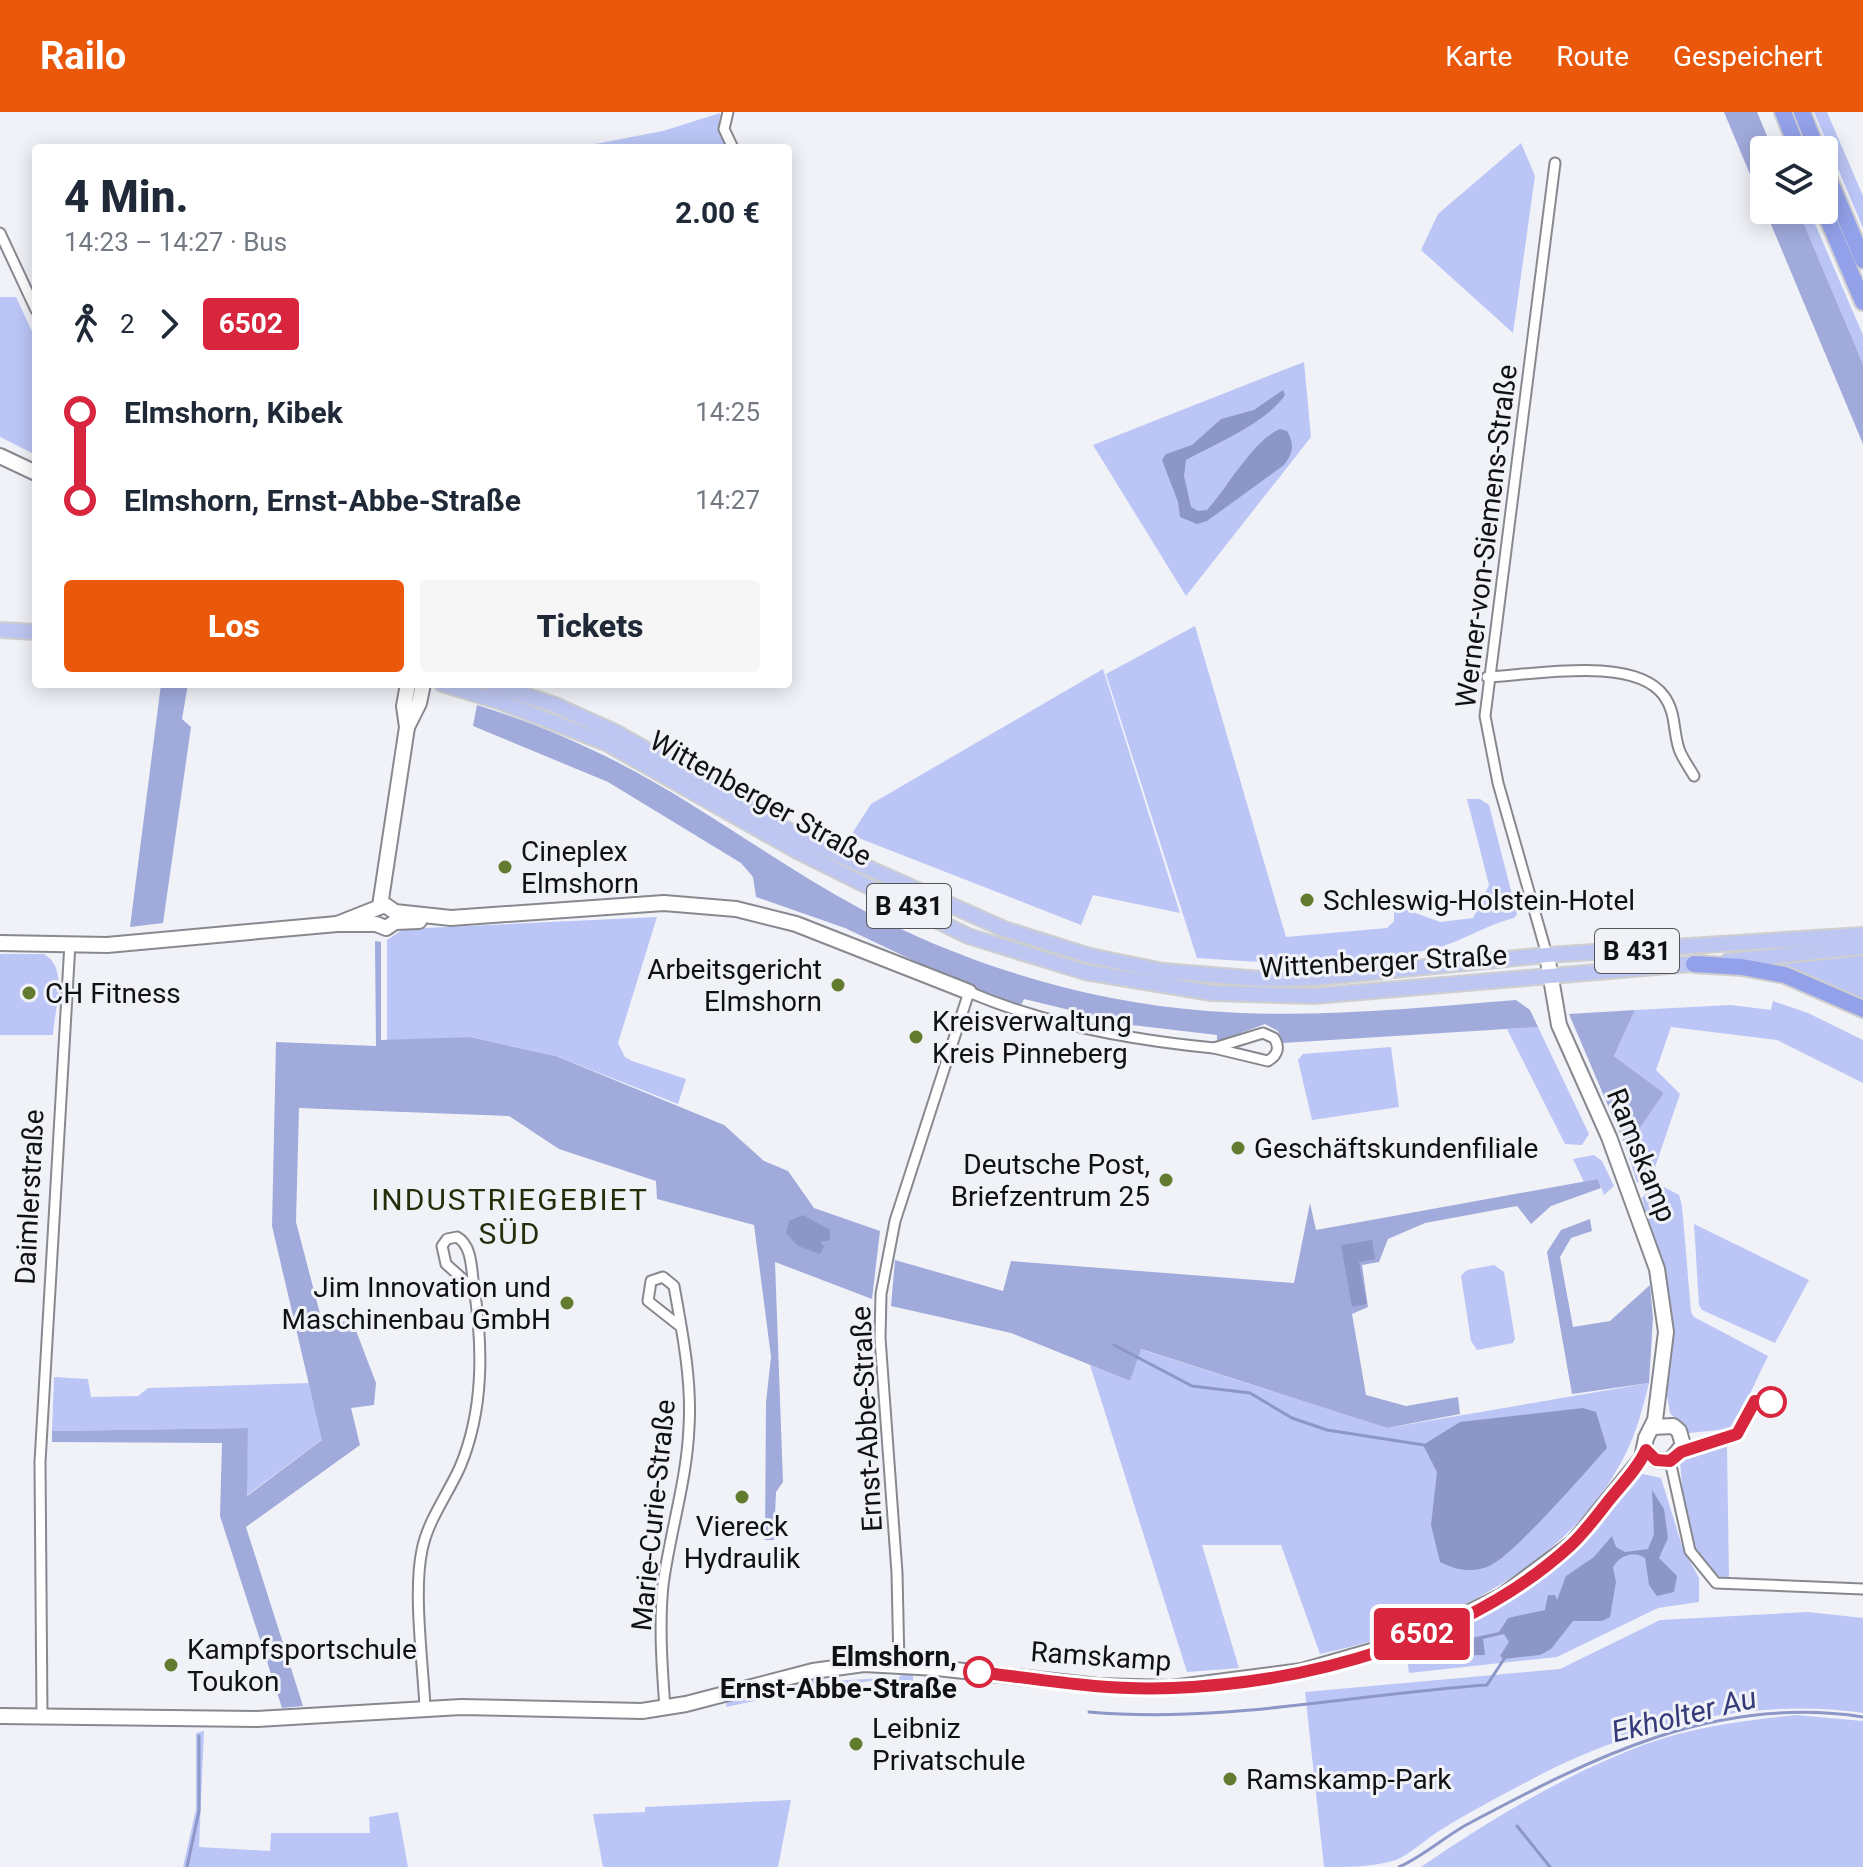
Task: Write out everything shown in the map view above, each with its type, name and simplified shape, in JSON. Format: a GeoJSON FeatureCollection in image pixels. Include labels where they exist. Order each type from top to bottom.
{"type":"FeatureCollection","features":[{"type":"Feature","properties":{"kind":"highway"},"geometry":{"type":"LineString","coordinates":[[1783,112],[1792,136]]}},
{"type":"Feature","properties":{"kind":"highway"},"geometry":{"type":"LineString","coordinates":[[1802,112],[1811,136]]}},
{"type":"Feature","properties":{"kind":"highway"},"geometry":{"type":"LineString","coordinates":[[1838,200],[1863,260]]}},
{"type":"Feature","properties":{"kind":"highway"},"geometry":{"type":"LineString","coordinates":[[1830,224],[1863,302]]}},
{"type":"Feature","properties":{"kind":"highway"},"geometry":{"type":"LineString","coordinates":[[1694,964],[1742,967],[1785,975],[1863,1009]]}},
{"type":"Feature","properties":{"kind":"main road"},"geometry":{"type":"LineString","coordinates":[[0,630],[32,632]]}},
{"type":"Feature","properties":{"kind":"main road","name":"Wittenberger Straße"},"geometry":{"type":"LineString","coordinates":[[455,688],[501,702],[606,743],[797,851],[968,936],[1085,972],[1212,993],[1314,996],[1863,947]]}},
{"type":"Feature","properties":{"kind":"main road","name":"Wittenberger Straße"},"geometry":{"type":"LineString","coordinates":[[503,688],[555,705],[617,733],[804,839],[1004,929],[1090,956],[1163,971],[1261,979],[1413,970],[1547,955],[1863,935]]}},
{"type":"Feature","properties":{"kind":"street"},"geometry":{"type":"LineString","coordinates":[[728,112],[724,129],[731,144]]}},
{"type":"Feature","properties":{"kind":"street","name":"Werner-von-Siemens-Straße"},"geometry":{"type":"LineString","coordinates":[[1547,955],[1489,748],[1485,716],[1487,677],[1555,163]]}},
{"type":"Feature","properties":{"kind":"street"},"geometry":{"type":"LineString","coordinates":[[0,233],[32,301]]}},
{"type":"Feature","properties":{"kind":"street"},"geometry":{"type":"LineString","coordinates":[[0,456],[32,471]]}},
{"type":"Feature","properties":{"kind":"street"},"geometry":{"type":"LineString","coordinates":[[1487,677],[1611,671],[1640,676],[1657,688],[1668,702],[1679,748],[1694,776]]}},
{"type":"Feature","properties":{"kind":"street"},"geometry":{"type":"LineString","coordinates":[[385,914],[388,865],[407,727],[404,706],[407,688]]}},
{"type":"Feature","properties":{"kind":"street"},"geometry":{"type":"LineString","coordinates":[[407,727],[419,703],[422,688]]}},
{"type":"Feature","properties":{"kind":"street"},"geometry":{"type":"LineString","coordinates":[[523,688],[555,705]]}},
{"type":"Feature","properties":{"kind":"street"},"geometry":{"type":"LineString","coordinates":[[0,943],[118,944],[337,924],[385,914],[443,918],[664,903],[736,909],[796,924],[969,992],[1095,1030],[1214,1048],[1259,1061],[1272,1058],[1278,1049],[1274,1038],[1263,1033],[1214,1048]]}},
{"type":"Feature","properties":{"kind":"street","name":"Daimlerstraße"},"geometry":{"type":"LineString","coordinates":[[42,1716],[40,1462],[70,943]]}},
{"type":"Feature","properties":{"kind":"street","name":"Ramskamp"},"geometry":{"type":"LineString","coordinates":[[0,1716],[296,1719],[425,1708],[620,1712],[665,1708],[822,1669],[899,1665],[1098,1686],[1171,1688],[1278,1675],[1340,1661],[1437,1628],[1502,1596],[1573,1543],[1646,1450],[1646,1438],[1660,1425],[1660,1379],[1666,1332],[1657,1269],[1609,1137],[1559,1025],[1547,955]]}},
{"type":"Feature","properties":{"kind":"street","name":"Ernst-Abbe-Straße"},"geometry":{"type":"LineString","coordinates":[[899,1665],[897,1573],[880,1338],[881,1294],[898,1207],[969,992]]}},
{"type":"Feature","properties":{"kind":"street"},"geometry":{"type":"LineString","coordinates":[[425,1708],[420,1560],[430,1526],[459,1468],[474,1423],[480,1352],[474,1289],[466,1244],[457,1237],[447,1239],[442,1246],[443,1260],[474,1289]]}},
{"type":"Feature","properties":{"kind":"street","name":"Marie-Curie-Straße"},"geometry":{"type":"LineString","coordinates":[[665,1708],[661,1613],[689,1430],[681,1327],[670,1281],[663,1277],[651,1281],[648,1301],[681,1327]]}},
{"type":"Feature","properties":{"kind":"street","name":"Ramskamp"},"geometry":{"type":"LineString","coordinates":[[1660,1425],[1673,1426],[1683,1438],[1681,1452],[1670,1461]]}},
{"type":"Feature","properties":{"kind":"street"},"geometry":{"type":"LineString","coordinates":[[1646,1450],[1656,1460],[1670,1461],[1690,1551],[1716,1583],[1863,1589]]}},
{"type":"Feature","properties":{"kind":"shaded area"},"geometry":{"type":"Polygon","coordinates":[[[1724,112],[1757,112],[1767,136],[1750,136],[1750,174],[1724,112]]]}},
{"type":"Feature","properties":{"kind":"shaded area"},"geometry":{"type":"Polygon","coordinates":[[[1814,112],[1827,112],[1837,136],[1824,136],[1814,112]]]}},
{"type":"Feature","properties":{"kind":"shaded area"},"geometry":{"type":"Polygon","coordinates":[[[720,113],[719,129],[725,144],[595,144],[663,131],[720,113]]]}},
{"type":"Feature","properties":{"kind":"shaded area"},"geometry":{"type":"Polygon","coordinates":[[[1838,138],[1863,196],[1863,228],[1838,169],[1838,138]]]}},
{"type":"Feature","properties":{"kind":"shaded area"},"geometry":{"type":"Polygon","coordinates":[[[1521,143],[1535,176],[1513,333],[1421,250],[1438,214],[1521,143]]]}},
{"type":"Feature","properties":{"kind":"shaded area"},"geometry":{"type":"Polygon","coordinates":[[[1771,224],[1804,224],[1863,364],[1863,444],[1771,224]]]}},
{"type":"Feature","properties":{"kind":"shaded area"},"geometry":{"type":"Polygon","coordinates":[[[1804,224],[1815,224],[1863,335],[1863,364],[1804,224]]]}},
{"type":"Feature","properties":{"kind":"shaded area"},"geometry":{"type":"Polygon","coordinates":[[[0,297],[16,297],[32,331],[32,453],[0,437],[0,297]]]}},
{"type":"Feature","properties":{"kind":"shaded area"},"geometry":{"type":"Polygon","coordinates":[[[1304,362],[1311,437],[1186,596],[1093,445],[1304,362]]]}},
{"type":"Feature","properties":{"kind":"shaded area"},"geometry":{"type":"Polygon","coordinates":[[[1283,390],[1285,395],[1266,415],[1186,460],[1184,476],[1191,507],[1198,511],[1207,510],[1250,454],[1280,429],[1287,431],[1292,445],[1284,465],[1207,521],[1197,524],[1180,517],[1178,502],[1162,460],[1166,454],[1192,445],[1221,419],[1254,410],[1283,390]]]}},
{"type":"Feature","properties":{"kind":"shaded area"},"geometry":{"type":"Polygon","coordinates":[[[1195,626],[1286,937],[1387,928],[1394,921],[1394,905],[1440,922],[1473,918],[1489,885],[1467,799],[1480,799],[1489,805],[1517,914],[1514,918],[1433,949],[1375,959],[1286,963],[1197,958],[1106,674],[1195,626]]]}},
{"type":"Feature","properties":{"kind":"shaded area"},"geometry":{"type":"Polygon","coordinates":[[[1103,669],[1180,913],[1093,895],[1081,925],[851,835],[871,804],[1103,669]]]}},
{"type":"Feature","properties":{"kind":"shaded area"},"geometry":{"type":"Polygon","coordinates":[[[160,688],[187,688],[182,719],[191,727],[163,923],[130,927],[160,688]]]}},
{"type":"Feature","properties":{"kind":"shaded area"},"geometry":{"type":"Polygon","coordinates":[[[477,705],[548,730],[617,762],[679,797],[830,892],[901,929],[985,964],[1029,978],[1118,999],[1247,1013],[1362,1012],[1516,1000],[1530,1010],[1538,1027],[1283,1043],[1278,1031],[1265,1024],[1217,1042],[1217,1035],[1132,1025],[1024,999],[1021,1005],[969,987],[845,928],[756,897],[753,877],[741,863],[608,782],[473,726],[477,705]]]}},
{"type":"Feature","properties":{"kind":"shaded area"},"geometry":{"type":"Polygon","coordinates":[[[657,917],[618,1043],[625,1057],[632,1061],[686,1079],[678,1104],[556,1056],[471,1037],[387,1041],[387,940],[403,929],[657,917]]]}},
{"type":"Feature","properties":{"kind":"shaded area"},"geometry":{"type":"Polygon","coordinates":[[[375,941],[381,942],[381,1040],[470,1037],[556,1056],[724,1125],[764,1161],[788,1171],[814,1208],[880,1231],[872,1299],[775,1262],[783,1482],[776,1492],[774,1540],[765,1540],[766,1402],[771,1357],[754,1225],[657,1199],[656,1181],[559,1149],[509,1116],[299,1108],[296,1222],[323,1325],[352,1320],[376,1383],[374,1405],[351,1408],[360,1445],[246,1527],[303,1706],[282,1708],[220,1516],[222,1443],[52,1442],[52,1431],[248,1428],[247,1496],[322,1440],[272,1226],[276,1042],[376,1046],[375,941]]]}},
{"type":"Feature","properties":{"kind":"shaded area"},"geometry":{"type":"Polygon","coordinates":[[[1863,950],[1863,1001],[1764,963],[1863,950]]]}},
{"type":"Feature","properties":{"kind":"shaded area","name":"CH Fitness"},"geometry":{"type":"Polygon","coordinates":[[[0,954],[44,954],[52,961],[59,980],[53,1035],[0,1035],[0,954]]]}},
{"type":"Feature","properties":{"kind":"shaded area"},"geometry":{"type":"Polygon","coordinates":[[[1773,1001],[1808,1013],[1863,1040],[1863,1083],[1777,1040],[1671,1027],[1656,1070],[1680,1094],[1653,1173],[1637,1183],[1626,1148],[1664,1093],[1614,1056],[1635,1010],[1731,1005],[1771,1010],[1773,1001]]]}},
{"type":"Feature","properties":{"kind":"shaded area"},"geometry":{"type":"Polygon","coordinates":[[[1635,1010],[1614,1056],[1664,1093],[1626,1148],[1569,1014],[1635,1010]]]}},
{"type":"Feature","properties":{"kind":"shaded area"},"geometry":{"type":"Polygon","coordinates":[[[1538,1027],[1589,1134],[1582,1145],[1565,1144],[1507,1029],[1538,1027]]]}},
{"type":"Feature","properties":{"kind":"shaded area"},"geometry":{"type":"Polygon","coordinates":[[[1391,1047],[1399,1107],[1312,1120],[1298,1060],[1303,1054],[1391,1047]]]}},
{"type":"Feature","properties":{"kind":"shaded area"},"geometry":{"type":"Polygon","coordinates":[[[1594,1155],[1602,1161],[1614,1186],[1604,1195],[1598,1179],[1584,1182],[1573,1159],[1594,1155]]]}},
{"type":"Feature","properties":{"kind":"shaded area"},"geometry":{"type":"Polygon","coordinates":[[[1598,1179],[1601,1188],[1551,1206],[1531,1224],[1517,1206],[1425,1223],[1388,1239],[1379,1262],[1362,1265],[1368,1307],[1352,1314],[1366,1395],[1406,1406],[1458,1397],[1460,1414],[1387,1428],[1141,1349],[1130,1381],[1011,1333],[891,1306],[895,1260],[1003,1291],[1011,1261],[1294,1283],[1310,1203],[1316,1230],[1598,1179]]]}},
{"type":"Feature","properties":{"kind":"shaded area"},"geometry":{"type":"Polygon","coordinates":[[[1664,1187],[1679,1195],[1682,1206],[1691,1312],[1694,1317],[1768,1356],[1734,1427],[1729,1429],[1689,1433],[1670,1413],[1666,1390],[1670,1307],[1642,1198],[1648,1191],[1664,1187]]]}},
{"type":"Feature","properties":{"kind":"shaded area"},"geometry":{"type":"Polygon","coordinates":[[[803,1215],[830,1230],[830,1240],[820,1242],[824,1247],[820,1254],[798,1246],[786,1233],[789,1221],[803,1215]]]}},
{"type":"Feature","properties":{"kind":"shaded area"},"geometry":{"type":"Polygon","coordinates":[[[1590,1219],[1592,1231],[1571,1238],[1560,1257],[1573,1327],[1610,1321],[1650,1285],[1653,1318],[1649,1383],[1572,1394],[1547,1252],[1561,1230],[1590,1219]]]}},
{"type":"Feature","properties":{"kind":"shaded area"},"geometry":{"type":"Polygon","coordinates":[[[1694,1224],[1809,1280],[1775,1343],[1702,1310],[1699,1305],[1694,1224]]]}},
{"type":"Feature","properties":{"kind":"shaded area"},"geometry":{"type":"Polygon","coordinates":[[[1372,1240],[1375,1259],[1359,1262],[1367,1304],[1352,1307],[1341,1245],[1372,1240]]]}},
{"type":"Feature","properties":{"kind":"shaded area"},"geometry":{"type":"Polygon","coordinates":[[[1494,1265],[1504,1272],[1515,1339],[1513,1343],[1477,1350],[1471,1341],[1461,1276],[1467,1270],[1494,1265]]]}},
{"type":"Feature","properties":{"kind":"shaded area"},"geometry":{"type":"Polygon","coordinates":[[[1140,1349],[1387,1428],[1649,1383],[1637,1428],[1626,1453],[1602,1493],[1571,1529],[1536,1560],[1497,1587],[1410,1628],[1320,1654],[1281,1545],[1202,1545],[1239,1668],[1187,1672],[1090,1365],[1130,1381],[1140,1349]]]}},
{"type":"Feature","properties":{"kind":"shaded area"},"geometry":{"type":"Polygon","coordinates":[[[54,1377],[88,1379],[91,1397],[138,1396],[148,1388],[310,1383],[323,1439],[246,1496],[248,1428],[52,1431],[54,1377]]]}},
{"type":"Feature","properties":{"kind":"shaded area"},"geometry":{"type":"Polygon","coordinates":[[[1583,1408],[1596,1412],[1607,1448],[1548,1513],[1513,1549],[1487,1567],[1463,1570],[1440,1562],[1431,1525],[1437,1472],[1423,1445],[1460,1422],[1583,1408]]]}},
{"type":"Feature","properties":{"kind":"shaded area"},"geometry":{"type":"Polygon","coordinates":[[[1727,1446],[1729,1578],[1716,1576],[1697,1552],[1685,1509],[1680,1463],[1690,1454],[1727,1446]]]}},
{"type":"Feature","properties":{"kind":"shaded area"},"geometry":{"type":"Polygon","coordinates":[[[1639,1473],[1661,1478],[1683,1549],[1699,1578],[1699,1602],[1658,1608],[1557,1657],[1409,1673],[1406,1649],[1474,1617],[1536,1579],[1592,1532],[1639,1473]]]}},
{"type":"Feature","properties":{"kind":"shaded area"},"geometry":{"type":"Polygon","coordinates":[[[1652,1490],[1664,1509],[1668,1538],[1659,1558],[1677,1576],[1674,1592],[1657,1596],[1649,1585],[1645,1558],[1636,1554],[1627,1555],[1613,1567],[1616,1582],[1610,1617],[1602,1621],[1573,1621],[1551,1649],[1540,1655],[1504,1659],[1500,1656],[1509,1642],[1504,1634],[1483,1639],[1485,1655],[1446,1656],[1449,1643],[1499,1632],[1508,1618],[1545,1610],[1548,1595],[1555,1595],[1557,1600],[1566,1576],[1594,1557],[1612,1536],[1616,1547],[1625,1552],[1648,1549],[1654,1534],[1652,1490]]]}},
{"type":"Feature","properties":{"kind":"shaded area"},"geometry":{"type":"Polygon","coordinates":[[[1808,1612],[1863,1618],[1863,1713],[1822,1709],[1738,1712],[1655,1729],[1614,1742],[1538,1776],[1454,1822],[1396,1860],[1352,1867],[1324,1867],[1305,1692],[1560,1669],[1660,1620],[1808,1612]]]}},
{"type":"Feature","properties":{"kind":"shaded area"},"geometry":{"type":"Polygon","coordinates":[[[905,1672],[913,1674],[913,1681],[870,1681],[811,1691],[812,1677],[816,1682],[899,1677],[905,1672]]]}},
{"type":"Feature","properties":{"kind":"shaded area"},"geometry":{"type":"Polygon","coordinates":[[[793,1684],[798,1692],[726,1707],[727,1699],[793,1684]]]}},
{"type":"Feature","properties":{"kind":"shaded area"},"geometry":{"type":"Polygon","coordinates":[[[1796,1715],[1863,1721],[1863,1867],[1421,1867],[1530,1799],[1616,1756],[1664,1738],[1701,1729],[1796,1715]]]}},
{"type":"Feature","properties":{"kind":"shaded area"},"geometry":{"type":"Polygon","coordinates":[[[204,1731],[199,1847],[270,1851],[271,1833],[370,1833],[369,1817],[398,1812],[408,1867],[183,1867],[196,1809],[196,1733],[204,1731]]]}},
{"type":"Feature","properties":{"kind":"shaded area"},"geometry":{"type":"Polygon","coordinates":[[[791,1800],[778,1867],[603,1867],[593,1814],[645,1812],[645,1807],[791,1800]]]}},
{"type":"Feature","properties":{"kind":"waterway"},"geometry":{"type":"LineString","coordinates":[[1114,1345],[1192,1386],[1250,1393],[1292,1418],[1327,1430],[1424,1445]]}},
{"type":"Feature","properties":{"kind":"waterway"},"geometry":{"type":"LineString","coordinates":[[1089,1712],[1139,1715],[1238,1711],[1487,1685],[1504,1659]]}},
{"type":"Feature","properties":{"kind":"waterway","name":"Ekholter Au"},"geometry":{"type":"LineString","coordinates":[[1399,1867],[1513,1800],[1608,1755],[1656,1737],[1706,1723],[1756,1715],[1809,1712],[1863,1717]]}},
{"type":"Feature","properties":{"kind":"waterway"},"geometry":{"type":"LineString","coordinates":[[187,1867],[199,1811],[199,1736]]}},
{"type":"Feature","properties":{"kind":"waterway"},"geometry":{"type":"LineString","coordinates":[[1517,1826],[1550,1867]]}},
{"type":"Feature","properties":{"kind":"bus line","name":"6502"},"geometry":{"type":"LineString","coordinates":[[979,1672],[1098,1686],[1171,1688],[1302,1671],[1389,1646],[1437,1628],[1502,1596],[1543,1568],[1573,1543],[1646,1450],[1656,1460],[1670,1461],[1681,1452],[1737,1434],[1755,1401],[1771,1402]]}},
{"type":"Feature","properties":{"kind":"place","name":"Cineplex Elmshorn"},"geometry":{"type":"Point","coordinates":[505,867]}},
{"type":"Feature","properties":{"kind":"place","name":"Schleswig-Holstein-Hotel"},"geometry":{"type":"Point","coordinates":[1307,900]}},
{"type":"Feature","properties":{"kind":"place","name":"Arbeitsgericht Elmshorn"},"geometry":{"type":"Point","coordinates":[838,985]}},
{"type":"Feature","properties":{"kind":"place","name":"CH Fitness"},"geometry":{"type":"Point","coordinates":[29,993]}},
{"type":"Feature","properties":{"kind":"place","name":"Kreisverwaltung Kreis Pinneberg"},"geometry":{"type":"Point","coordinates":[916,1037]}},
{"type":"Feature","properties":{"kind":"place","name":"Geschäftskundenfiliale"},"geometry":{"type":"Point","coordinates":[1238,1148]}},
{"type":"Feature","properties":{"kind":"place","name":"Deutsche Post, Briefzentrum 25"},"geometry":{"type":"Point","coordinates":[1166,1180]}},
{"type":"Feature","properties":{"kind":"place","name":"Jim Innovation und Maschinenbau GmbH"},"geometry":{"type":"Point","coordinates":[567,1303]}},
{"type":"Feature","properties":{"kind":"place","name":"Viereck Hydraulik"},"geometry":{"type":"Point","coordinates":[742,1497]}},
{"type":"Feature","properties":{"kind":"place","name":"Kampfsportschule Toukon"},"geometry":{"type":"Point","coordinates":[171,1665]}},
{"type":"Feature","properties":{"kind":"place","name":"Elmshorn, Ernst-Abbe-Straße"},"geometry":{"type":"Point","coordinates":[979,1672]}},
{"type":"Feature","properties":{"kind":"place","name":"Leibniz Privatschule"},"geometry":{"type":"Point","coordinates":[856,1744]}},
{"type":"Feature","properties":{"kind":"place","name":"Ramskamp-Park"},"geometry":{"type":"Point","coordinates":[1230,1779]}},
{"type":"Feature","properties":{"kind":"district","name":"INDUSTRIEGEBIET SÜD"},"geometry":{"type":"Point","coordinates":[510,1217]}}]}
